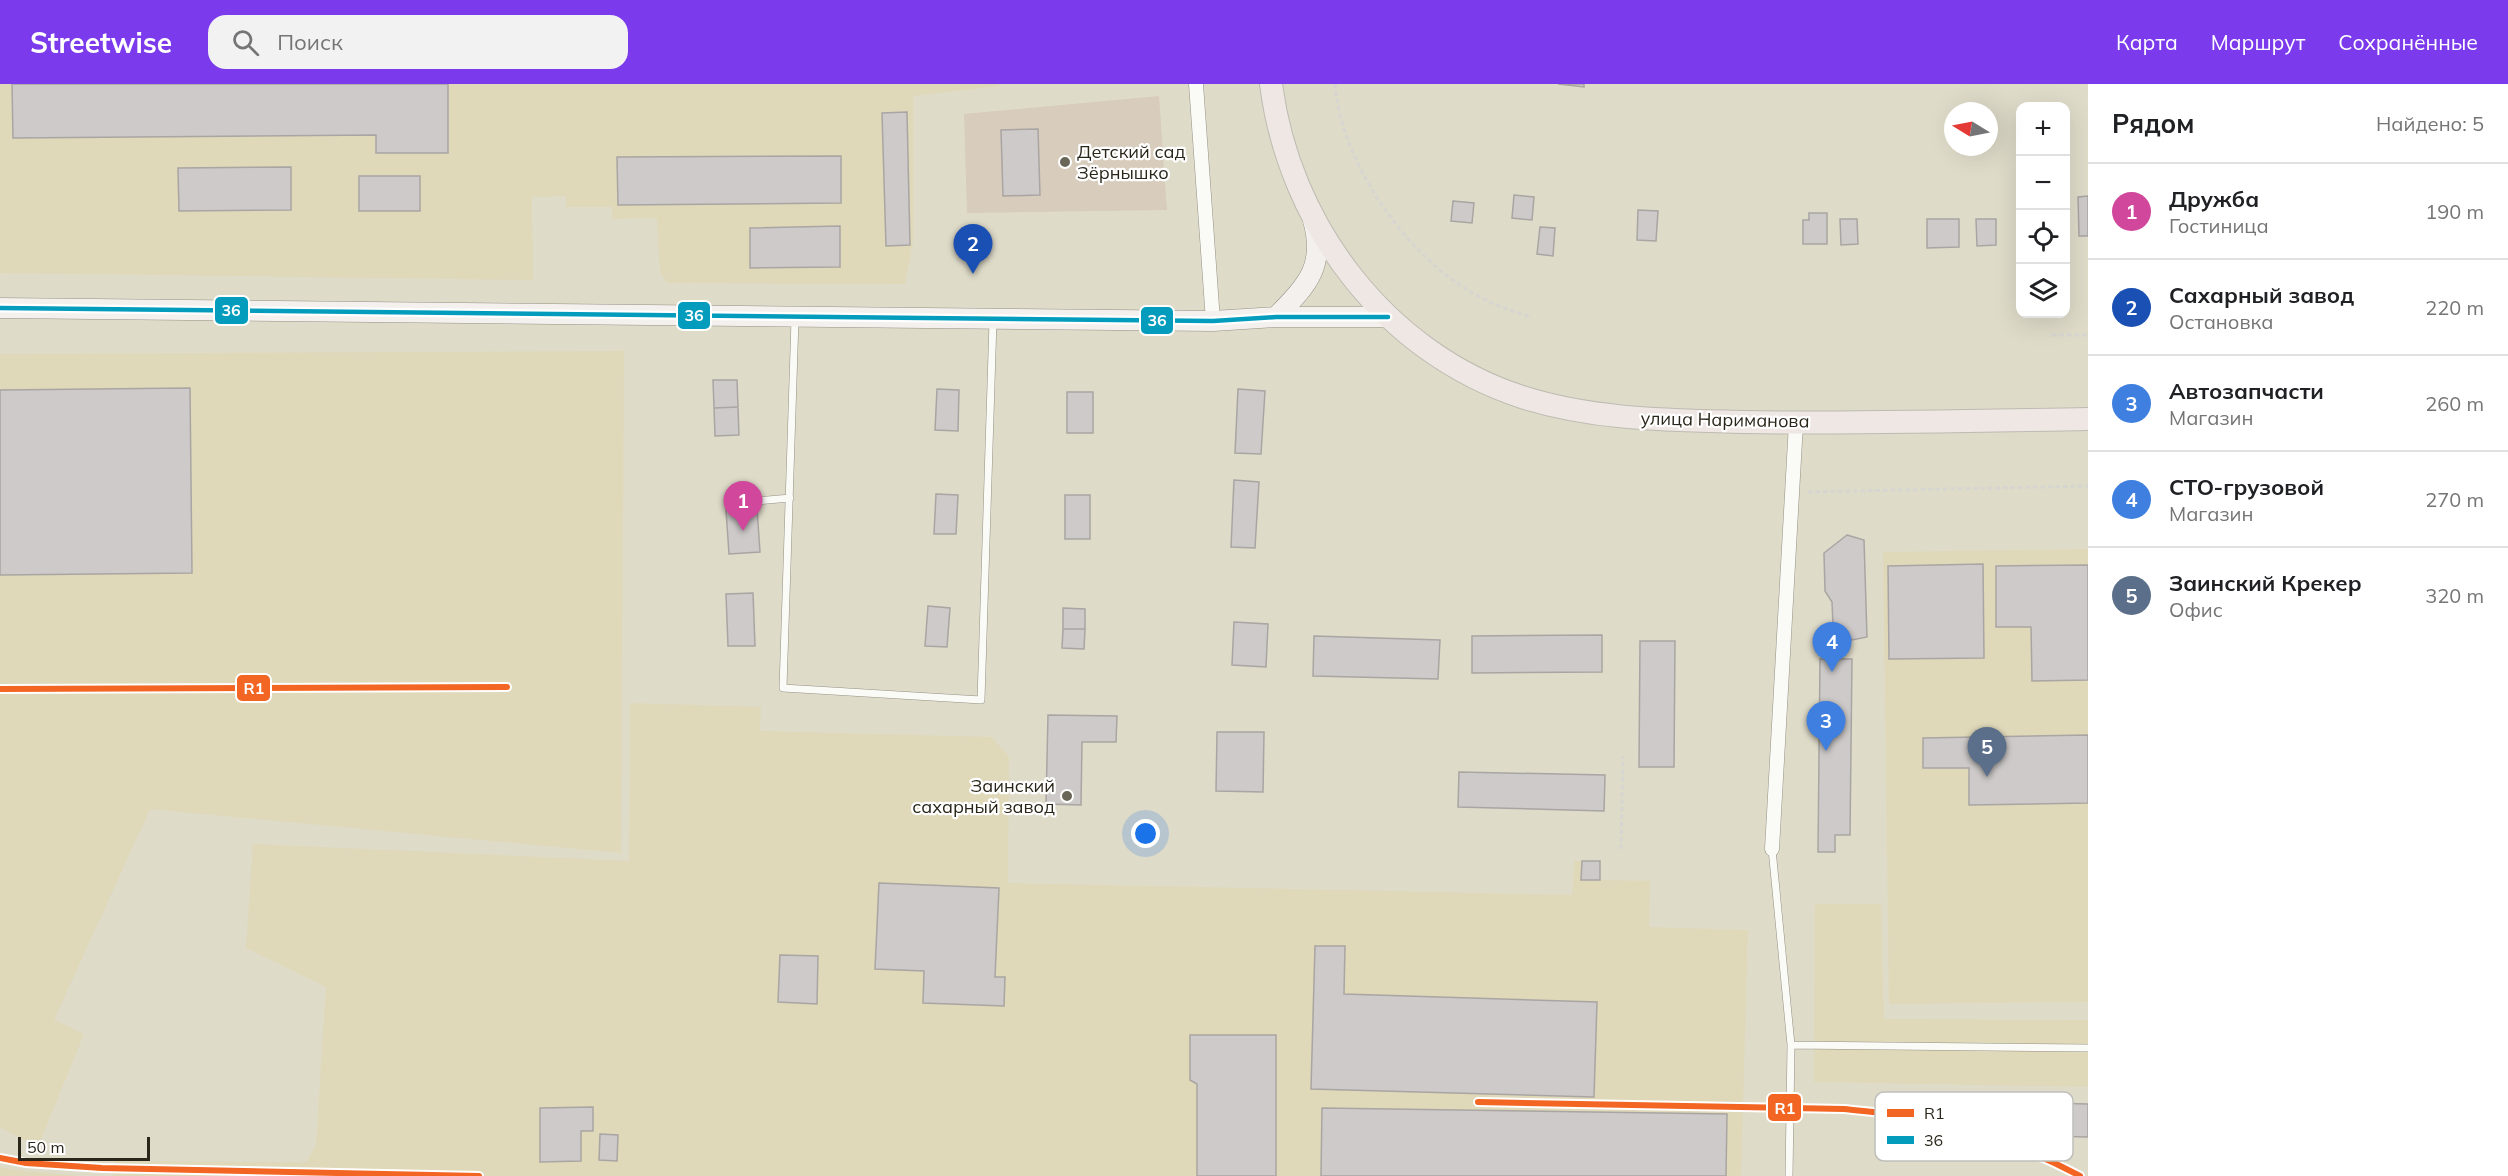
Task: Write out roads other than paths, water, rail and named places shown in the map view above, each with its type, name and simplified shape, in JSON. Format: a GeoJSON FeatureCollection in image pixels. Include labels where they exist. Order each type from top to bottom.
{"type":"FeatureCollection","features":[{"type":"Feature","properties":{"kind":"main road","name":"улица Нариманова"},"geometry":{"type":"LineString","coordinates":[[1270,84],[1286,154],[1312,216],[1343,266],[1388,317],[1423,348],[1463,373],[1504,391],[1538,402],[1593,414],[1645,420],[1796,423],[2088,420]]}},
{"type":"Feature","properties":{"kind":"main road"},"geometry":{"type":"LineString","coordinates":[[1276,316],[1305,286],[1313,270],[1318,236],[1312,216]]}},
{"type":"Feature","properties":{"kind":"main road"},"geometry":{"type":"LineString","coordinates":[[0,308],[1213,321],[1276,316],[1388,317]]}},
{"type":"Feature","properties":{"kind":"street"},"geometry":{"type":"LineString","coordinates":[[1196,84],[1213,321]]}},
{"type":"Feature","properties":{"kind":"street"},"geometry":{"type":"LineString","coordinates":[[1772,849],[1796,423]]}},
{"type":"Feature","properties":{"kind":"lane"},"geometry":{"type":"LineString","coordinates":[[795,316],[783,688],[981,700],[993,318]]}},
{"type":"Feature","properties":{"kind":"lane"},"geometry":{"type":"LineString","coordinates":[[736,502],[790,498]]}},
{"type":"Feature","properties":{"kind":"lane"},"geometry":{"type":"LineString","coordinates":[[1772,849],[1791,1045],[1789,1176]]}},
{"type":"Feature","properties":{"kind":"lane"},"geometry":{"type":"LineString","coordinates":[[1791,1045],[2088,1048]]}},
{"type":"Feature","properties":{"kind":"place","name":"Детский сад Зёрнышко"},"geometry":{"type":"Point","coordinates":[1065,162]}},
{"type":"Feature","properties":{"kind":"place","name":"Сахарный завод"},"geometry":{"type":"Point","coordinates":[973,274]}},
{"type":"Feature","properties":{"kind":"place","name":"Дружба"},"geometry":{"type":"Point","coordinates":[743,531]}},
{"type":"Feature","properties":{"kind":"place","name":"СТО-грузовой"},"geometry":{"type":"Point","coordinates":[1832,672]}},
{"type":"Feature","properties":{"kind":"place","name":"Автозапчасти"},"geometry":{"type":"Point","coordinates":[1826,751]}},
{"type":"Feature","properties":{"kind":"place","name":"Заинский Крекер"},"geometry":{"type":"Point","coordinates":[1987,777]}},
{"type":"Feature","properties":{"kind":"place","name":"Заинский сахарный завод"},"geometry":{"type":"Point","coordinates":[1067,796]}}]}
